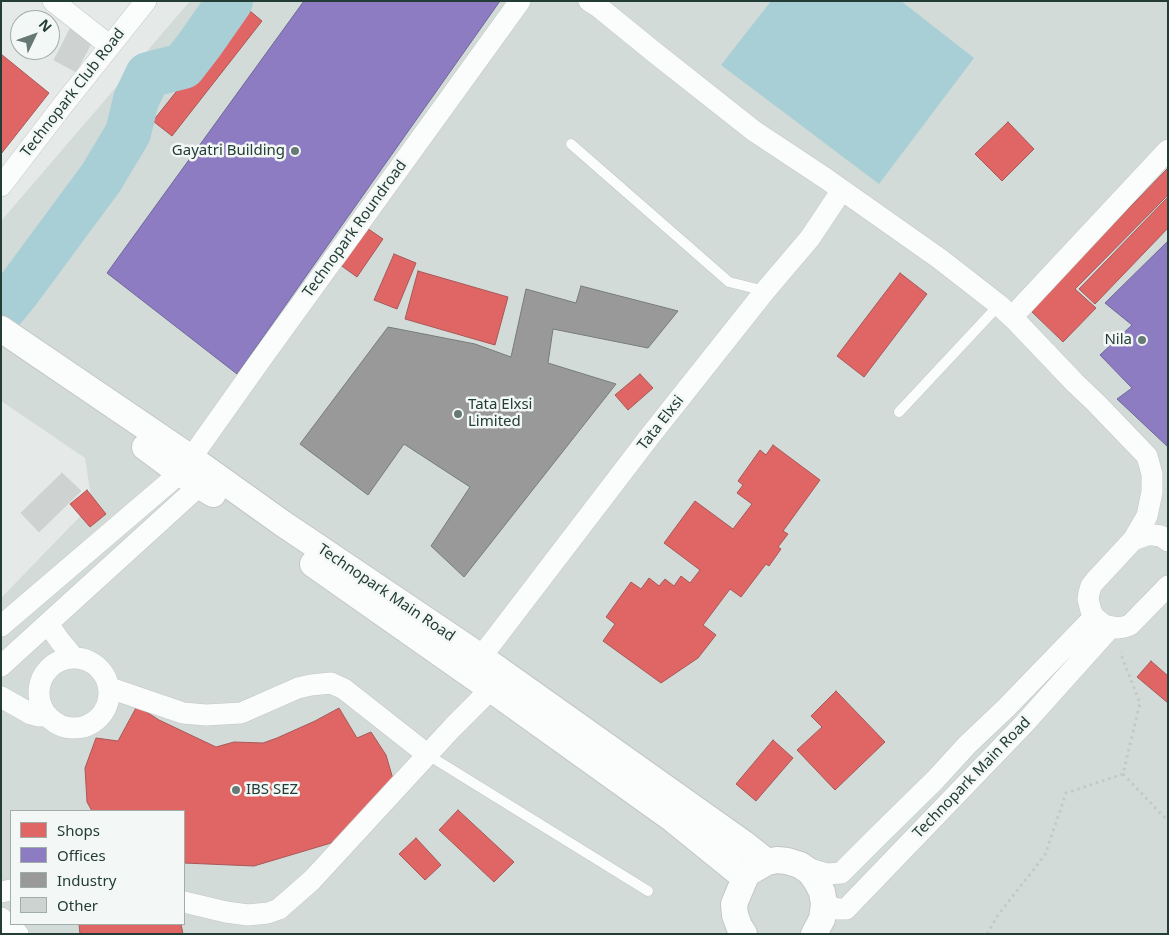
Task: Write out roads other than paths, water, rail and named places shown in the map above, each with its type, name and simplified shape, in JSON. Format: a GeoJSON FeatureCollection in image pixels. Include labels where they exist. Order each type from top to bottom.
{"type":"FeatureCollection","features":[{"type":"Feature","properties":{"kind":"street"},"geometry":{"type":"LineString","coordinates":[[53,1],[110,46]]}},
{"type":"Feature","properties":{"kind":"street","name":"Technopark Club Road"},"geometry":{"type":"LineString","coordinates":[[1,186],[146,1]]}},
{"type":"Feature","properties":{"kind":"street","name":"Technopark Roundroad"},"geometry":{"type":"LineString","coordinates":[[195,472],[257,365],[520,1]]}},
{"type":"Feature","properties":{"kind":"street"},"geometry":{"type":"LineString","coordinates":[[589,1],[754,130],[940,259],[1005,311],[1147,456],[1152,474],[1152,492],[1146,516],[1134,540],[1091,586],[1089,605],[1102,622],[1117,628],[1130,625],[1168,586]]}},
{"type":"Feature","properties":{"kind":"street"},"geometry":{"type":"LineString","coordinates":[[1005,311],[1168,150]]}},
{"type":"Feature","properties":{"kind":"street","name":"Tata Elxsi"},"geometry":{"type":"LineString","coordinates":[[481,658],[650,436],[765,291],[810,238],[842,190]]}},
{"type":"Feature","properties":{"kind":"street","name":"Technopark Main Road"},"geometry":{"type":"LineString","coordinates":[[10,343],[195,472],[275,518],[481,658],[743,843],[767,862]]}},
{"type":"Feature","properties":{"kind":"street"},"geometry":{"type":"LineString","coordinates":[[6,656],[48,624],[195,472]]}},
{"type":"Feature","properties":{"kind":"street"},"geometry":{"type":"LineString","coordinates":[[1,626],[195,472]]}},
{"type":"Feature","properties":{"kind":"street"},"geometry":{"type":"LineString","coordinates":[[195,472],[490,689],[671,818],[745,878]]}},
{"type":"Feature","properties":{"kind":"street"},"geometry":{"type":"LineString","coordinates":[[1134,540],[1147,535],[1154,535],[1168,541]]}},
{"type":"Feature","properties":{"kind":"street"},"geometry":{"type":"LineString","coordinates":[[737,927],[734,904],[748,873],[767,862],[777,860],[787,861],[827,874],[841,873],[936,780],[967,745],[1102,622]]}},
{"type":"Feature","properties":{"kind":"street","name":"Technopark Main Road"},"geometry":{"type":"LineString","coordinates":[[824,904],[837,909],[846,909],[1024,724],[1102,622]]}},
{"type":"Feature","properties":{"kind":"street"},"geometry":{"type":"LineString","coordinates":[[48,624],[74,658]]}},
{"type":"Feature","properties":{"kind":"street"},"geometry":{"type":"LineString","coordinates":[[74,658],[91,662],[100,669],[107,679],[110,688],[109,702],[104,712],[96,721],[86,727],[74,729],[62,727],[52,721],[44,712],[38,699],[42,678],[49,668],[58,662],[74,658]]}},
{"type":"Feature","properties":{"kind":"street"},"geometry":{"type":"LineString","coordinates":[[110,688],[183,713],[206,715],[241,713],[298,688],[331,683],[344,690],[428,755]]}},
{"type":"Feature","properties":{"kind":"street"},"geometry":{"type":"LineString","coordinates":[[185,902],[248,915],[268,913],[279,909],[312,880],[490,689]]}},
{"type":"Feature","properties":{"kind":"street"},"geometry":{"type":"LineString","coordinates":[[1,696],[31,714],[48,716]]}},
{"type":"Feature","properties":{"kind":"street"},"geometry":{"type":"LineString","coordinates":[[800,866],[810,872],[822,892],[824,904],[822,919],[814,934]]}},
{"type":"Feature","properties":{"kind":"street"},"geometry":{"type":"LineString","coordinates":[[1,918],[18,934]]}},
{"type":"Feature","properties":{"kind":"lane"},"geometry":{"type":"LineString","coordinates":[[571,144],[729,282],[765,291]]}},
{"type":"Feature","properties":{"kind":"lane"},"geometry":{"type":"LineString","coordinates":[[899,412],[1005,311]]}},
{"type":"Feature","properties":{"kind":"lane"},"geometry":{"type":"LineString","coordinates":[[428,755],[648,891]]}},
{"type":"Feature","properties":{"kind":"water"},"geometry":{"type":"Polygon","coordinates":[[[771,1],[901,1],[974,58],[879,184],[721,65],[771,1]]]}},
{"type":"Feature","properties":{"kind":"waterway"},"geometry":{"type":"LineString","coordinates":[[1,311],[101,178],[128,133],[136,100],[148,75],[183,66],[230,1]]}},
{"type":"Feature","properties":{"kind":"place","name":"Gayatri Building"},"geometry":{"type":"Point","coordinates":[295,151]}},
{"type":"Feature","properties":{"kind":"place","name":"Nila"},"geometry":{"type":"Point","coordinates":[1142,340]}},
{"type":"Feature","properties":{"kind":"place","name":"Tata Elxsi Limited"},"geometry":{"type":"Point","coordinates":[458,414]}},
{"type":"Feature","properties":{"kind":"place","name":"IBS SEZ"},"geometry":{"type":"Point","coordinates":[236,790]}}]}
